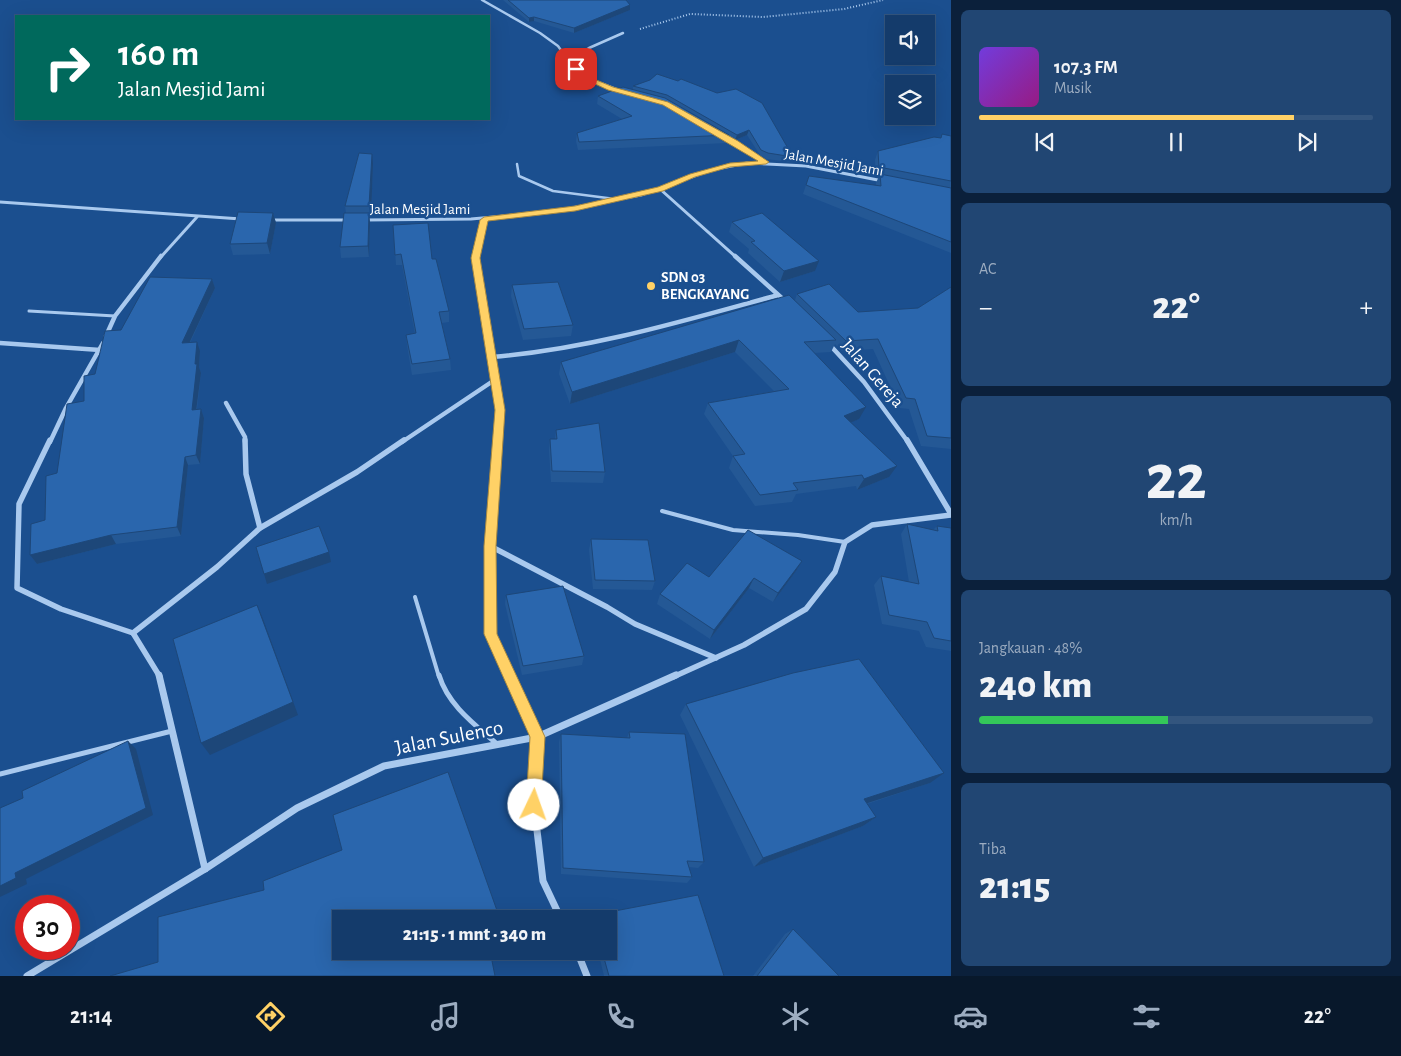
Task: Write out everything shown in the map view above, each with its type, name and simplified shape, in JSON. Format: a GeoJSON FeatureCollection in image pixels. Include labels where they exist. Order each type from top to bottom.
{"type":"FeatureCollection","features":[{"type":"Feature","properties":{"kind":"street"},"geometry":{"type":"LineString","coordinates":[[482,0],[540,33],[558,46],[568,60],[585,77],[610,88],[626,92]]}},
{"type":"Feature","properties":{"kind":"street"},"geometry":{"type":"LineString","coordinates":[[568,60],[588,48],[623,33]]}},
{"type":"Feature","properties":{"kind":"street"},"geometry":{"type":"LineString","coordinates":[[720,135],[766,162]]}},
{"type":"Feature","properties":{"kind":"street","name":"Jalan Mesjid Jami"},"geometry":{"type":"LineString","coordinates":[[360,220],[484,220],[575,208],[660,189],[692,176],[730,165],[766,162],[828,170],[884,182]]}},
{"type":"Feature","properties":{"kind":"street"},"geometry":{"type":"LineString","coordinates":[[660,189],[785,301]]}},
{"type":"Feature","properties":{"kind":"street"},"geometry":{"type":"LineString","coordinates":[[0,202],[245,219]]}},
{"type":"Feature","properties":{"kind":"street"},"geometry":{"type":"LineString","coordinates":[[197,217],[156,262],[115,316],[100,350],[66,408],[19,504],[17,588],[61,609],[133,633],[159,674],[205,869]]}},
{"type":"Feature","properties":{"kind":"street","name":"Jalan Mesjid Jami"},"geometry":{"type":"LineString","coordinates":[[264,220],[350,220]]}},
{"type":"Feature","properties":{"kind":"street"},"geometry":{"type":"LineString","coordinates":[[484,220],[476,258],[500,410],[490,546],[491,634],[537,737],[534,805],[543,882],[557,910]]}},
{"type":"Feature","properties":{"kind":"street"},"geometry":{"type":"LineString","coordinates":[[492,357],[530,355],[614,339],[778,295]]}},
{"type":"Feature","properties":{"kind":"street","name":"Jalan Gereja"},"geometry":{"type":"LineString","coordinates":[[826,340],[859,374],[898,424],[932,476],[951,514]]}},
{"type":"Feature","properties":{"kind":"street"},"geometry":{"type":"LineString","coordinates":[[0,343],[100,350]]}},
{"type":"Feature","properties":{"kind":"street"},"geometry":{"type":"LineString","coordinates":[[133,633],[217,567],[260,528],[357,472],[496,379]]}},
{"type":"Feature","properties":{"kind":"street"},"geometry":{"type":"LineString","coordinates":[[226,403],[245,437],[246,474],[260,528]]}},
{"type":"Feature","properties":{"kind":"street"},"geometry":{"type":"LineString","coordinates":[[845,542],[872,525],[951,514]]}},
{"type":"Feature","properties":{"kind":"street","name":"Jalan Sulenco"},"geometry":{"type":"LineString","coordinates":[[27,976],[205,869],[298,808],[384,766],[537,737],[744,645],[806,609],[835,572],[845,542]]}},
{"type":"Feature","properties":{"kind":"street"},"geometry":{"type":"LineString","coordinates":[[490,546],[599,603],[634,624],[716,658]]}},
{"type":"Feature","properties":{"kind":"street"},"geometry":{"type":"LineString","coordinates":[[581,960],[587,976]]}},
{"type":"Feature","properties":{"kind":"lane"},"geometry":{"type":"LineString","coordinates":[[517,164],[519,176],[553,191],[615,199]]}},
{"type":"Feature","properties":{"kind":"lane"},"geometry":{"type":"LineString","coordinates":[[29,311],[115,316]]}},
{"type":"Feature","properties":{"kind":"lane"},"geometry":{"type":"LineString","coordinates":[[662,511],[734,530],[798,535],[845,542]]}},
{"type":"Feature","properties":{"kind":"lane"},"geometry":{"type":"LineString","coordinates":[[415,597],[443,689],[461,712],[498,744]]}},
{"type":"Feature","properties":{"kind":"lane"},"geometry":{"type":"LineString","coordinates":[[0,774],[172,731]]}},
{"type":"Feature","properties":{"kind":"path"},"geometry":{"type":"LineString","coordinates":[[623,33],[690,14],[763,16],[844,8],[883,0]]}},
{"type":"Feature","properties":{"kind":"building"},"geometry":{"type":"Polygon","coordinates":[[[508,0],[626,0],[630,5],[574,28],[534,17],[529,18],[508,0]]]}},
{"type":"Feature","properties":{"kind":"building"},"geometry":{"type":"Polygon","coordinates":[[[657,74],[678,81],[681,79],[717,93],[736,89],[762,103],[793,157],[761,150],[749,130],[737,135],[667,95],[633,86],[650,80],[657,74]]]}},
{"type":"Feature","properties":{"kind":"building"},"geometry":{"type":"Polygon","coordinates":[[[623,87],[665,98],[729,135],[579,142],[577,133],[632,116],[598,96],[623,87]]]}},
{"type":"Feature","properties":{"kind":"building"},"geometry":{"type":"Polygon","coordinates":[[[942,134],[951,136],[951,181],[879,167],[878,151],[934,137],[941,138],[942,134]]]}},
{"type":"Feature","properties":{"kind":"building"},"geometry":{"type":"Polygon","coordinates":[[[359,153],[372,154],[369,206],[345,206],[359,153]]]}},
{"type":"Feature","properties":{"kind":"building"},"geometry":{"type":"Polygon","coordinates":[[[880,174],[951,188],[951,242],[806,185],[809,176],[881,186],[880,174]]]}},
{"type":"Feature","properties":{"kind":"building"},"geometry":{"type":"Polygon","coordinates":[[[238,212],[273,213],[267,243],[230,244],[238,212]]]}},
{"type":"Feature","properties":{"kind":"building"},"geometry":{"type":"Polygon","coordinates":[[[344,213],[369,213],[368,246],[340,247],[344,213]]]}},
{"type":"Feature","properties":{"kind":"building"},"geometry":{"type":"Polygon","coordinates":[[[762,213],[819,261],[784,271],[751,242],[755,241],[732,222],[762,213]]]}},
{"type":"Feature","properties":{"kind":"building"},"geometry":{"type":"Polygon","coordinates":[[[428,223],[432,259],[436,259],[449,311],[439,312],[450,359],[412,364],[406,335],[416,333],[401,254],[395,255],[393,225],[428,223]]]}},
{"type":"Feature","properties":{"kind":"building"},"geometry":{"type":"Polygon","coordinates":[[[150,277],[212,279],[182,343],[197,342],[195,364],[197,364],[192,410],[201,409],[196,455],[185,457],[177,527],[111,535],[30,555],[31,524],[45,520],[46,476],[57,473],[67,404],[84,401],[84,376],[95,374],[105,331],[121,330],[150,277]]]}},
{"type":"Feature","properties":{"kind":"building"},"geometry":{"type":"Polygon","coordinates":[[[558,282],[573,325],[524,329],[512,285],[558,282]]]}},
{"type":"Feature","properties":{"kind":"building"},"geometry":{"type":"Polygon","coordinates":[[[829,284],[858,312],[918,308],[951,287],[951,438],[927,436],[915,399],[906,398],[878,339],[846,341],[797,294],[829,284]]]}},
{"type":"Feature","properties":{"kind":"building"},"geometry":{"type":"Polygon","coordinates":[[[789,295],[836,340],[804,342],[866,407],[844,416],[897,466],[864,479],[862,475],[793,483],[798,490],[760,495],[733,456],[745,454],[708,403],[789,389],[739,340],[572,392],[561,362],[789,295]]]}},
{"type":"Feature","properties":{"kind":"building"},"geometry":{"type":"Polygon","coordinates":[[[599,423],[605,472],[552,471],[550,439],[557,439],[556,430],[599,423]]]}},
{"type":"Feature","properties":{"kind":"building"},"geometry":{"type":"Polygon","coordinates":[[[907,524],[938,531],[937,526],[951,528],[951,641],[934,638],[927,622],[889,615],[881,576],[919,584],[907,524]]]}},
{"type":"Feature","properties":{"kind":"building"},"geometry":{"type":"Polygon","coordinates":[[[319,526],[329,552],[264,574],[256,547],[319,526]]]}},
{"type":"Feature","properties":{"kind":"building"},"geometry":{"type":"Polygon","coordinates":[[[748,530],[802,561],[778,593],[754,578],[714,630],[660,594],[687,563],[709,577],[748,530]]]}},
{"type":"Feature","properties":{"kind":"building"},"geometry":{"type":"Polygon","coordinates":[[[591,539],[648,540],[655,581],[595,580],[591,539]]]}},
{"type":"Feature","properties":{"kind":"building"},"geometry":{"type":"Polygon","coordinates":[[[563,586],[584,656],[523,666],[506,595],[563,586]]]}},
{"type":"Feature","properties":{"kind":"building"},"geometry":{"type":"Polygon","coordinates":[[[257,605],[293,702],[201,743],[173,639],[257,605]]]}},
{"type":"Feature","properties":{"kind":"building"},"geometry":{"type":"Polygon","coordinates":[[[859,659],[944,773],[864,799],[876,817],[763,858],[686,704],[793,673],[859,659]]]}},
{"type":"Feature","properties":{"kind":"building"},"geometry":{"type":"Polygon","coordinates":[[[629,732],[685,734],[704,862],[687,861],[692,877],[563,868],[561,734],[630,738],[629,732]]]}},
{"type":"Feature","properties":{"kind":"building"},"geometry":{"type":"Polygon","coordinates":[[[128,741],[146,808],[15,873],[16,878],[0,886],[0,808],[23,798],[22,791],[128,741]]]}},
{"type":"Feature","properties":{"kind":"building"},"geometry":{"type":"Polygon","coordinates":[[[448,772],[497,910],[332,910],[332,960],[492,960],[495,976],[110,976],[158,962],[158,917],[264,890],[263,881],[342,850],[333,815],[448,772]]]}},
{"type":"Feature","properties":{"kind":"building"},"geometry":{"type":"Polygon","coordinates":[[[698,895],[724,976],[609,976],[605,960],[617,960],[617,911],[698,895]]]}},
{"type":"Feature","properties":{"kind":"building"},"geometry":{"type":"Polygon","coordinates":[[[793,929],[839,976],[757,976],[793,929]]]}},
{"type":"Feature","properties":{"kind":"place","name":"SDN 03 BENGKAYANG"},"geometry":{"type":"Point","coordinates":[651,286]}},
{"type":"Feature","properties":{"kind":"route"},"geometry":{"type":"LineString","coordinates":[[534,805],[537,737],[491,634],[490,546],[500,410],[476,258],[484,220],[575,208],[660,189],[692,176],[730,165],[766,162],[666,103],[610,88],[585,77],[576,69]]}}]}
